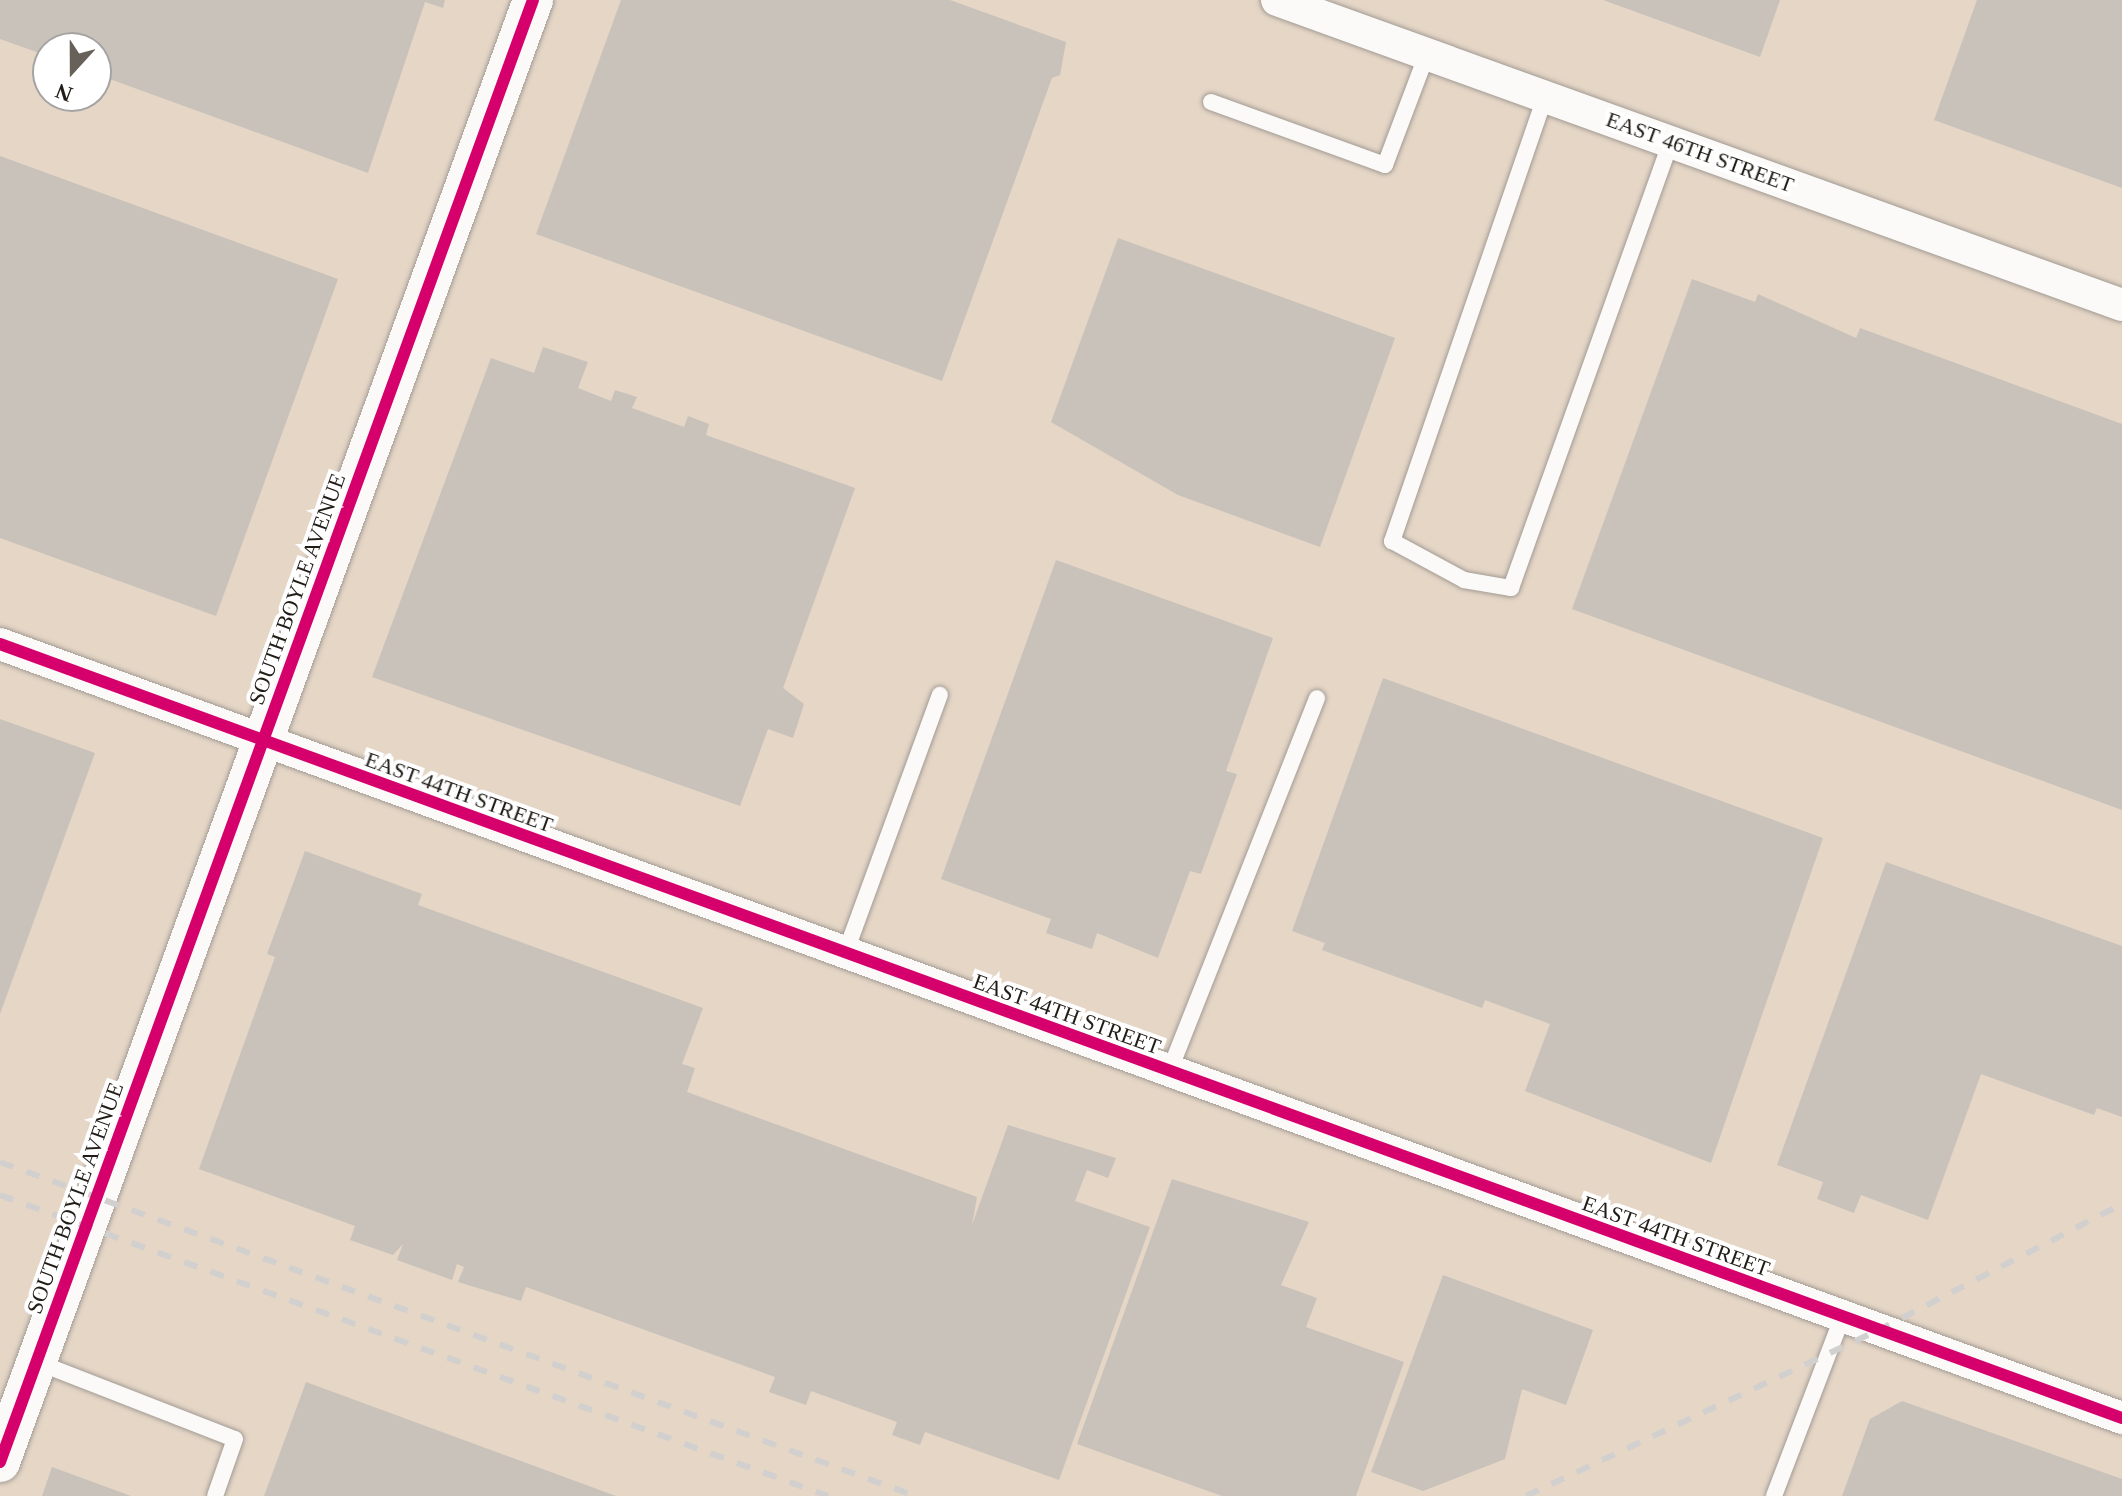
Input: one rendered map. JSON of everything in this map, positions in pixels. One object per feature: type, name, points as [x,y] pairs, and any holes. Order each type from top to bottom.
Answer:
[{"type":"street","name":"SOUTH BOYLE AVENUE","points":[[0,1462],[533,0]]},
{"type":"street","name":"EAST 46TH STREET","points":[[1277,0],[2122,305]]},
{"type":"street","name":"EAST 44TH STREET","points":[[0,644],[2122,1418]]},
{"type":"lane","points":[[1211,102],[1385,165],[1427,54]]},
{"type":"lane","points":[[1545,97],[1392,541],[1464,580],[1511,588],[1671,142]]},
{"type":"lane","points":[[845,954],[940,695]]},
{"type":"lane","points":[[1169,1072],[1317,698]]},
{"type":"lane","points":[[1774,1496],[1842,1318]]},
{"type":"lane","points":[[37,1362],[235,1439],[215,1496]]},
{"type":"shaded area","points":[[0,0],[2122,0],[2122,1496],[0,1496]]},
{"type":"building","points":[[0,0],[445,0],[443,8],[425,2],[368,173],[112,80],[112,32],[32,32],[32,50],[0,39]]},
{"type":"building","points":[[621,0],[950,0],[1066,42],[1060,75],[1052,78],[942,381],[536,234]]},
{"type":"building","points":[[1603,0],[1780,0],[1760,57]]},
{"type":"building","points":[[1977,0],[2122,0],[2122,188],[1934,120]]},
{"type":"building","points":[[0,156],[338,279],[216,616],[0,538]]},
{"type":"building","points":[[1118,238],[1395,338],[1320,547],[1178,495],[1051,422]]},
{"type":"building","points":[[1692,279],[1755,302],[1758,294],[1856,338],[1860,328],[2122,424],[2122,810],[1572,609]]},
{"type":"building","points":[[543,347],[588,362],[578,388],[611,401],[615,390],[637,397],[632,408],[684,427],[688,416],[709,424],[706,435],[855,488],[783,688],[804,704],[793,738],[768,729],[740,806],[372,677],[491,358],[534,373]]},
{"type":"building","points":[[1056,560],[1273,638],[1226,771],[1237,774],[1201,874],[1190,871],[1158,958],[1097,933],[1092,949],[1046,933],[1051,919],[941,879]]},
{"type":"building","points":[[1383,678],[1823,838],[1711,1163],[1525,1091],[1550,1024],[1485,1000],[1482,1008],[1322,950],[1325,943],[1292,931]]},
{"type":"building","points":[[0,719],[95,753],[0,1014]]},
{"type":"building","points":[[305,851],[422,894],[418,905],[703,1008],[682,1064],[695,1068],[687,1092],[977,1197],[972,1225],[1008,1125],[1116,1158],[1108,1178],[1087,1170],[1075,1201],[1150,1227],[1059,1480],[925,1432],[920,1445],[892,1435],[897,1422],[811,1391],[806,1405],[769,1392],[775,1377],[526,1287],[521,1301],[458,1282],[464,1267],[457,1264],[452,1280],[397,1260],[403,1244],[393,1255],[350,1240],[355,1226],[199,1169],[275,957],[267,954]]},
{"type":"building","points":[[1886,862],[2122,946],[2122,1117],[2097,1108],[2094,1115],[1981,1074],[1928,1220],[1861,1195],[1854,1213],[1817,1199],[1823,1182],[1777,1165]]},
{"type":"building","points":[[1172,1179],[1309,1222],[1281,1285],[1317,1298],[1306,1327],[1404,1362],[1356,1496],[1222,1496],[1077,1444]]},
{"type":"building","points":[[1443,1275],[1593,1330],[1566,1405],[1522,1389],[1505,1459],[1423,1491],[1371,1472]]},
{"type":"building","points":[[306,1382],[616,1496],[264,1496]]},
{"type":"building","points":[[1902,1401],[2122,1479],[2122,1496],[1842,1496],[1870,1419]]},
{"type":"building","points":[[52,1467],[131,1496],[42,1496]]},
{"type":"railway","points":[[0,1162],[915,1496]]},
{"type":"railway","points":[[0,1195],[828,1496]]},
{"type":"railway","points":[[1526,1496],[1877,1331],[2122,1204]]},
{"type":"cycle path","points":[[0,1462],[533,0]]},
{"type":"cycle path","points":[[0,644],[2122,1418]]}]
